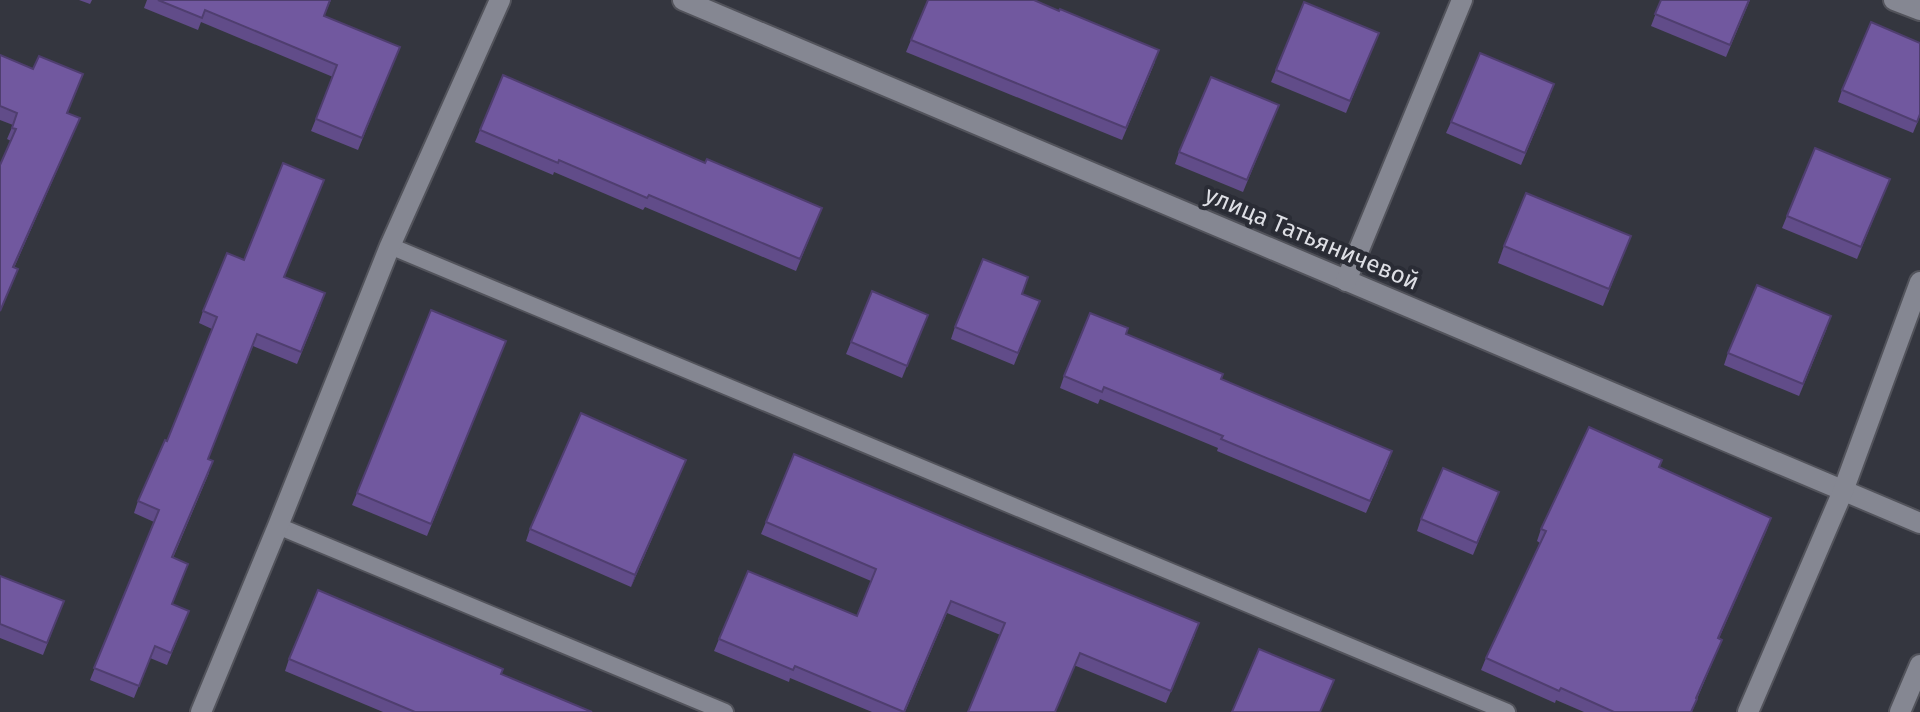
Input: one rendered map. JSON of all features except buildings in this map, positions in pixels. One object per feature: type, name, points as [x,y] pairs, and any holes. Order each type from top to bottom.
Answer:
[{"type":"street","points":[[201,712],[390,246],[500,0]]},
{"type":"street","name":"улица Татьяничевой","points":[[683,0],[1920,523]]},
{"type":"street","points":[[1346,281],[1462,0]]},
{"type":"street","points":[[1894,0],[1920,10]]},
{"type":"street","points":[[1748,712],[1843,491],[1920,282]]},
{"type":"street","points":[[1900,712],[1920,665]]},
{"type":"lane","points":[[390,246],[1507,712]]},
{"type":"lane","points":[[278,526],[725,712]]}]
